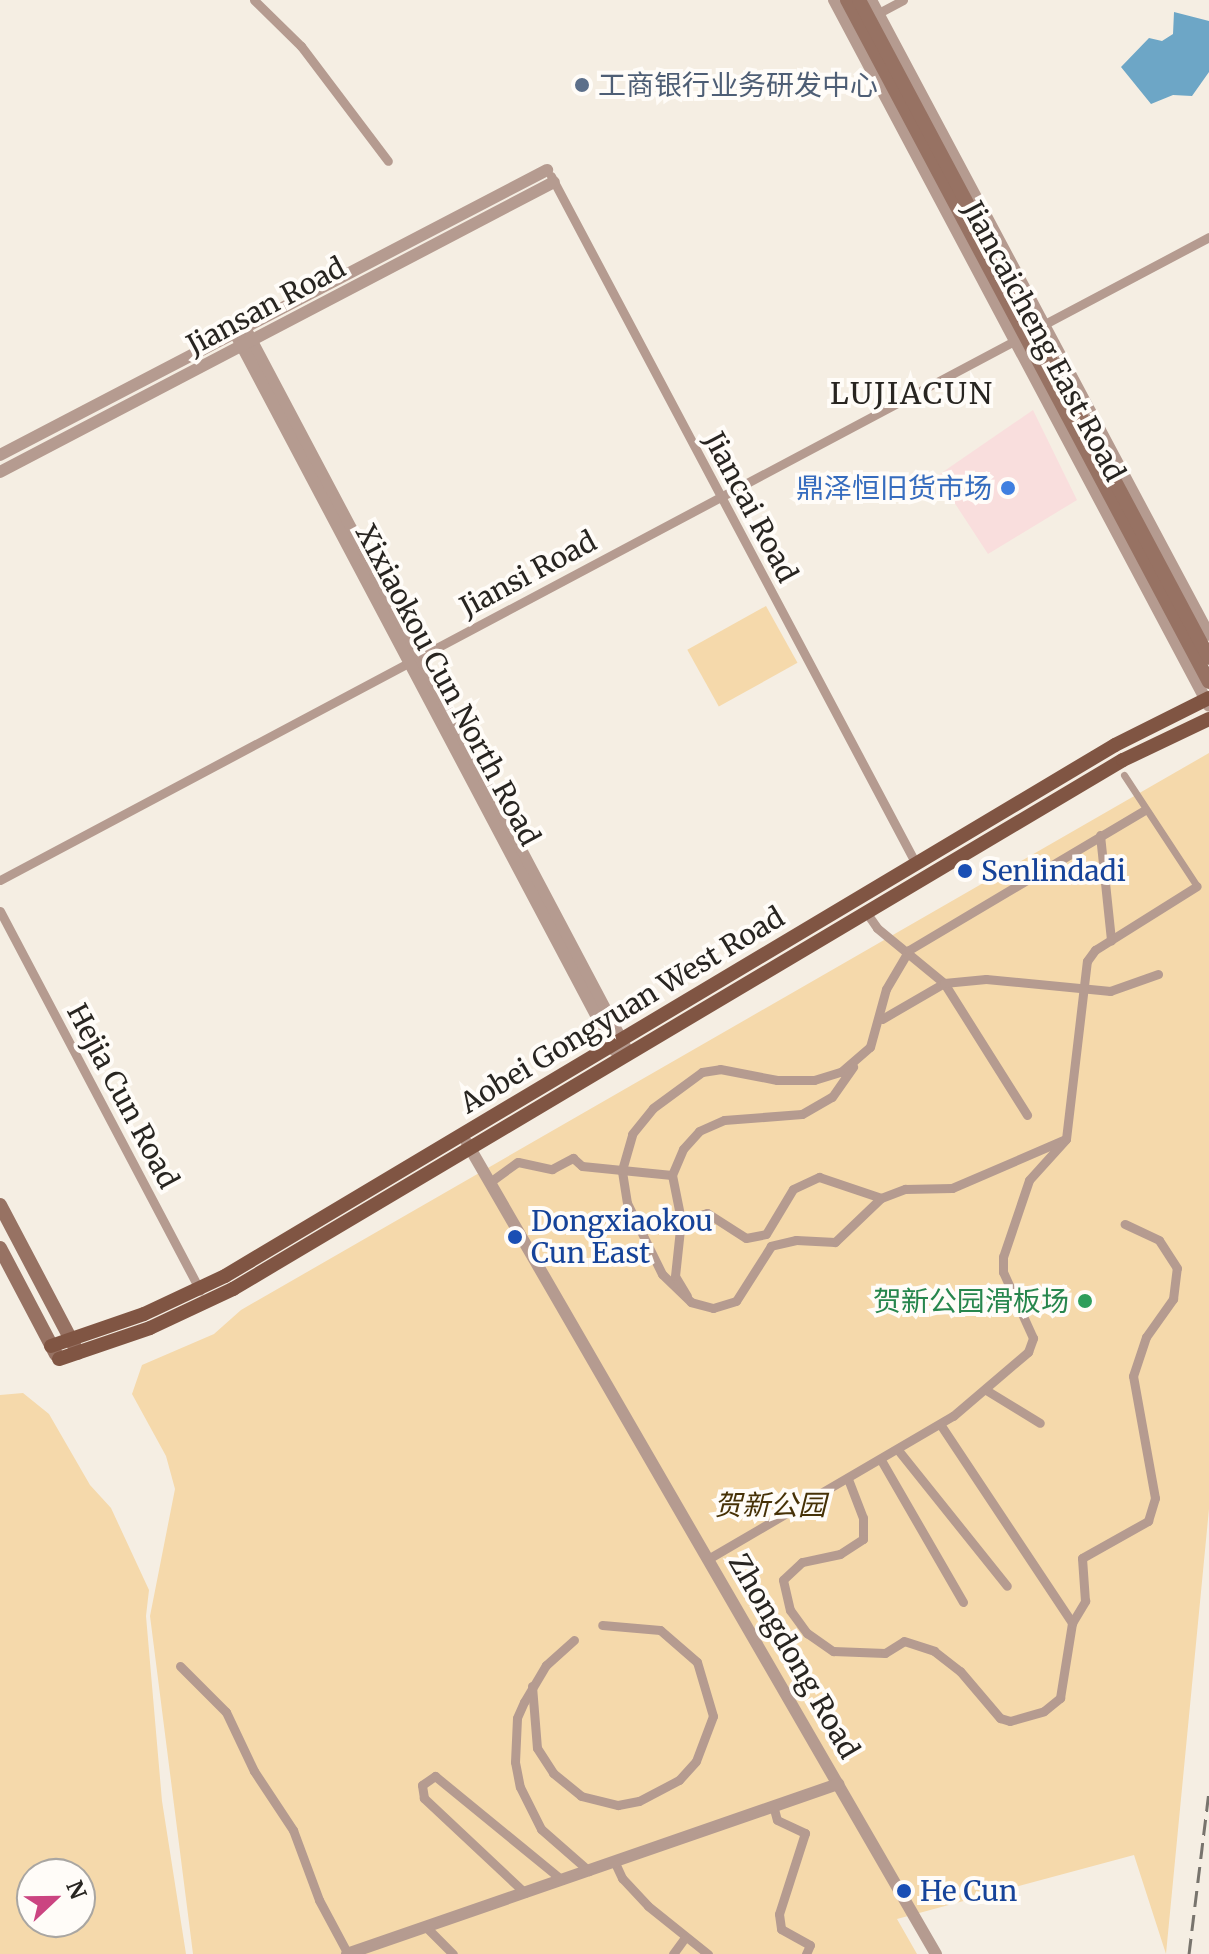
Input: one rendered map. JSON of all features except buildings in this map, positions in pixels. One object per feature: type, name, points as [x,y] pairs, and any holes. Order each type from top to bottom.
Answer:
[{"type":"main road","name":"Jiancaicheng East Road","points":[[864,7],[1209,682]]},
{"type":"main road","name":"Jiancaicheng East Road","points":[[1030,333],[1209,658]]},
{"type":"main road","name":"Aobei Gongyuan West Road","points":[[620,1050],[916,864],[1126,739],[1208,701]]},
{"type":"main road","name":"Aobei Gongyuan West Road","points":[[55,1352],[78,1353],[204,1296],[620,1050],[866,912],[1123,760],[1209,719]]},
{"type":"main road","points":[[0,1205],[78,1353]]},
{"type":"main road","points":[[0,1248],[55,1352]]},
{"type":"main road","name":"Aobei Gongyuan West Road","points":[[55,1352],[71,1339],[204,1296]]},
{"type":"street","points":[[254,0],[301,46],[388,161]]},
{"type":"street","name":"Jiancaicheng East Road","points":[[834,0],[1209,635]]},
{"type":"street","points":[[864,7],[903,0]]},
{"type":"street","name":"Jiancaicheng East Road","points":[[864,7],[1030,333],[1208,701]]},
{"type":"street","name":"Jiancai Road","points":[[547,170],[916,864]]},
{"type":"street","name":"Jiansan Road","points":[[0,455],[547,170]]},
{"type":"street","name":"Jiansan Road","points":[[0,472],[554,182]]},
{"type":"street","name":"Jiansi Road","points":[[0,880],[1209,237]]},
{"type":"street","name":"Xixiaokou Cun North Road","points":[[240,330],[620,1050]]},
{"type":"street","points":[[708,1559],[940,1424],[986,1390],[1028,1352],[1033,1338],[1003,1272],[1003,1257],[1029,1180],[1066,1139],[1080,990],[1087,961],[1111,940],[1197,886],[1124,775]]},
{"type":"street","points":[[691,1302],[675,1276],[681,1220],[672,1175],[683,1149],[699,1131],[724,1120],[802,1114],[832,1097],[870,1047],[882,1019],[886,989],[909,950],[1145,810]]},
{"type":"street","points":[[1100,835],[1111,940]]},
{"type":"street","name":"Hejia Cun Road","points":[[0,911],[204,1296]]},
{"type":"street","points":[[866,912],[880,931],[909,950],[944,983],[1027,1115]]},
{"type":"street","points":[[882,1019],[944,983],[986,979],[1110,991],[1158,974]]},
{"type":"street","points":[[870,1047],[841,1072],[814,1080],[777,1080],[720,1069],[702,1072],[653,1108],[632,1134],[622,1170],[627,1203],[662,1274],[691,1302],[713,1308],[736,1301],[771,1246],[796,1240],[835,1242],[881,1198],[905,1189],[952,1188],[1066,1139]]},
{"type":"street","name":"Zhongdong Road","points":[[466,1141],[936,1954]]},
{"type":"street","points":[[490,1182],[518,1162],[552,1169],[573,1158],[582,1166],[672,1175]]},
{"type":"street","points":[[681,1220],[707,1213],[746,1238],[766,1234],[793,1189],[819,1177],[881,1198]]},
{"type":"street","points":[[848,1479],[863,1518],[863,1539],[840,1554],[802,1562],[783,1580],[790,1610],[807,1633],[833,1651],[885,1653],[904,1641],[934,1651],[960,1671],[1000,1718],[1010,1721],[1050,1707],[1064,1692],[1072,1623],[1085,1601],[1082,1558],[1148,1521],[1155,1498],[1133,1376],[1146,1337],[1173,1299],[1177,1268],[1159,1240],[1125,1224]]},
{"type":"street","points":[[986,1390],[1040,1423]]},
{"type":"street","points":[[940,1424],[1072,1623]]},
{"type":"street","points":[[898,1450],[1007,1586]]},
{"type":"street","points":[[881,1460],[963,1602]]},
{"type":"street","points":[[532,1686],[537,1748],[553,1773],[574,1791],[618,1805],[654,1796],[679,1780],[696,1761],[713,1716],[697,1662],[660,1630],[602,1625]]},
{"type":"street","points":[[574,1640],[555,1654],[532,1686],[517,1718],[520,1787],[541,1829],[589,1871]]},
{"type":"street","points":[[180,1666],[226,1712],[254,1771],[293,1830],[319,1900],[348,1954],[774,1809],[838,1784]]},
{"type":"street","points":[[525,1893],[424,1798],[422,1785],[435,1776],[562,1880]]},
{"type":"street","points":[[774,1809],[777,1820],[805,1833],[779,1914],[781,1929],[810,1945],[806,1954]]},
{"type":"street","points":[[615,1863],[622,1878],[684,1939],[708,1954]]},
{"type":"street","points":[[426,1927],[453,1954]]},
{"type":"street","points":[[673,1954],[684,1939]]},
{"type":"shaded area","name":"鼎泽恒旧货市场","points":[[1033,410],[1077,500],[988,554],[937,476]]},
{"type":"green space","points":[[766,606],[798,663],[719,706],[687,650]]},
{"type":"green space","name":"贺新公园","points":[[1209,753],[1209,1509],[1166,1954],[1134,1855],[897,1919],[917,1954],[193,1954],[150,1616],[175,1489],[166,1456],[132,1394],[142,1365],[214,1334],[241,1310]]},
{"type":"green space","points":[[23,1393],[49,1414],[90,1485],[111,1508],[149,1590],[146,1616],[162,1801],[186,1954],[0,1954],[0,1395]]},
{"type":"water","points":[[1174,12],[1209,21],[1209,72],[1192,96],[1173,95],[1151,104],[1121,67],[1149,38],[1162,41],[1173,34]]},
{"type":"railway","points":[[1189,1954],[1209,1791]]},
{"type":"place","name":"工商银行业务研发中心","points":[[582,85]]},
{"type":"place","name":"鼎泽恒旧货市场","points":[[1008,488]]},
{"type":"place","name":"Senlindadi","points":[[965,871]]},
{"type":"place","name":"Dongxiaokou Cun East","points":[[515,1237]]},
{"type":"place","name":"贺新公园滑板场","points":[[1085,1301]]},
{"type":"place","name":"He Cun","points":[[904,1891]]},
{"type":"district","name":"LUJIACUN","points":[[912,393]]}]
